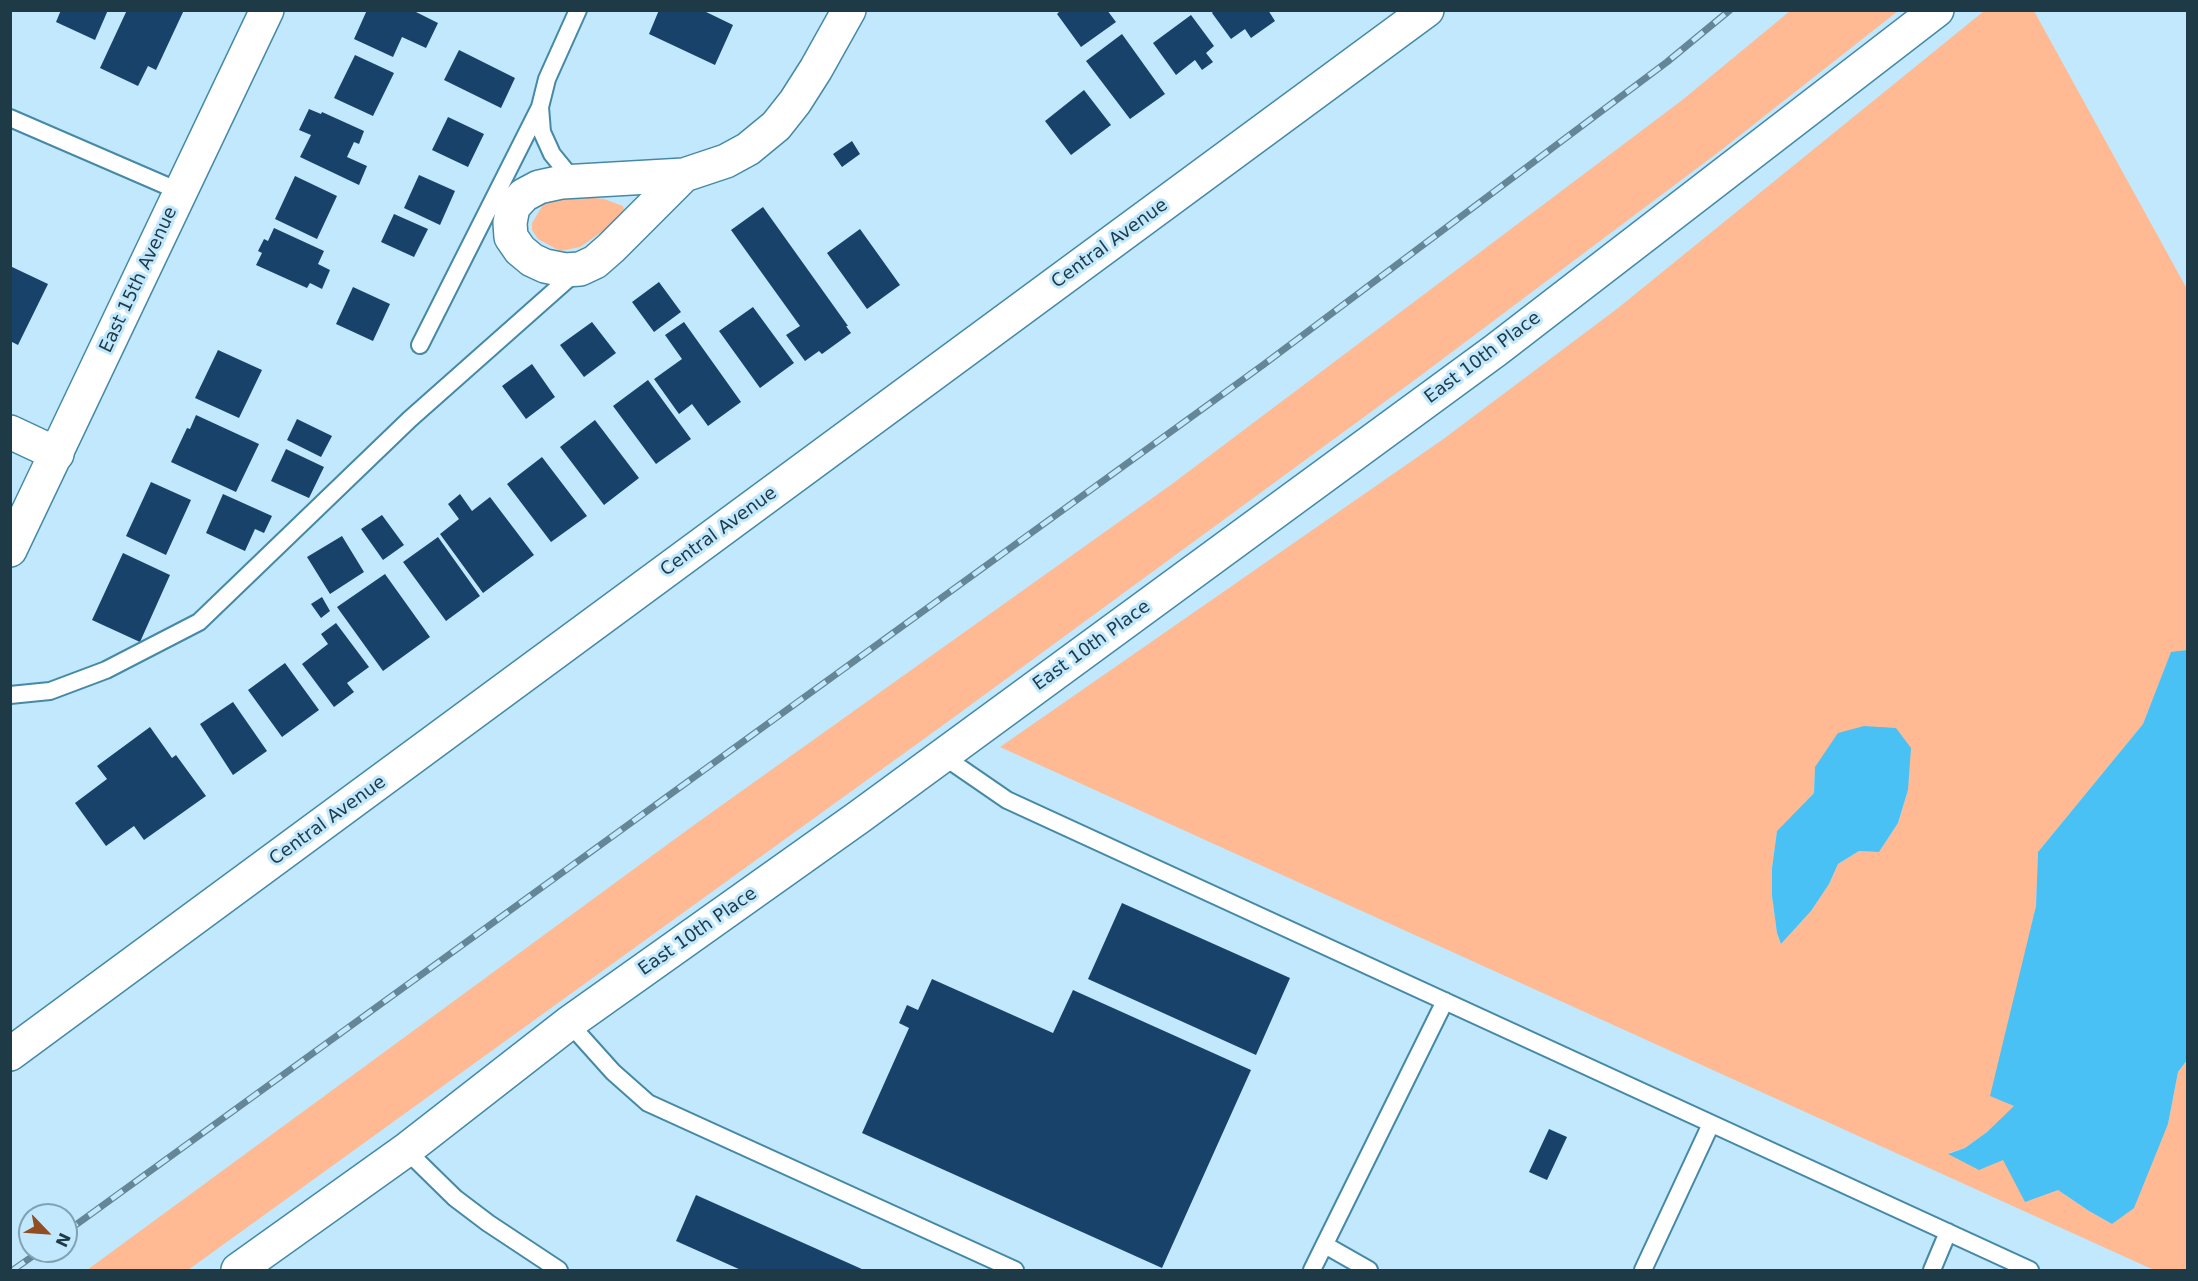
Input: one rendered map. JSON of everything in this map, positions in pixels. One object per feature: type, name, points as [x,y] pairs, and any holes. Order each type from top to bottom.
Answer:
[{"type":"street","name":"East 15th Avenue","points":[[10,550],[267,10]]},
{"type":"street","points":[[684,175],[611,248],[595,262],[580,269],[565,270],[545,266],[532,260],[520,250],[512,237],[510,223],[513,207],[524,195],[539,187],[575,182],[684,175],[726,161],[748,149],[776,126],[816,69],[849,10]]},
{"type":"street","name":"Central Avenue","points":[[10,1054],[1427,10]]},
{"type":"street","name":"East 10th Place","points":[[238,1270],[406,1150],[569,1023],[860,817],[1496,350],[1937,10]]},
{"type":"street","points":[[10,432],[57,454]]},
{"type":"lane","points":[[420,345],[540,107],[547,79],[578,10]]},
{"type":"lane","points":[[540,107],[542,132],[547,143],[561,167],[575,182]]},
{"type":"lane","points":[[10,118],[181,192]]},
{"type":"lane","points":[[10,695],[50,691],[106,670],[199,622],[410,419],[580,269]]},
{"type":"lane","points":[[943,756],[1007,800],[2030,1270]]},
{"type":"lane","points":[[1312,1270],[1445,1001]]},
{"type":"lane","points":[[569,1023],[613,1072],[648,1103],[1015,1270]]},
{"type":"lane","points":[[1643,1270],[1711,1124]]},
{"type":"lane","points":[[406,1150],[455,1198],[559,1270]]},
{"type":"lane","points":[[1932,1270],[1948,1232]]},
{"type":"lane","points":[[1325,1245],[1369,1270]]},
{"type":"shaded area","points":[[1790,11],[1898,11],[1720,151],[1420,376],[946,723],[188,1270],[87,1270],[694,825],[1172,484],[1681,101]]},
{"type":"shaded area","points":[[1984,11],[2034,11],[2187,289],[2187,650],[2171,653],[2143,724],[2038,852],[2036,906],[2015,997],[2015,1106],[1987,1132],[1965,1148],[1949,1153],[2003,1159],[2112,1224],[2168,1124],[2178,1072],[2187,1060],[2187,1270],[2154,1270],[1000,747],[1442,440],[1618,308]],"holes":[[[1815,767],[1908,790],[1898,823],[1879,852],[1859,851],[1838,864],[1829,884],[1811,911],[1781,944],[1777,933],[1772,896],[1772,868],[1777,831],[1814,793]]]},
{"type":"shaded area","points":[[574,196],[604,199],[623,206],[624,210],[603,231],[580,247],[560,251],[538,239],[532,230],[532,223],[543,205],[553,200]]},
{"type":"water","points":[[2187,650],[2187,1060],[2178,1072],[2168,1124],[2134,1208],[2112,1224],[2058,1190],[2025,1202],[2003,1160],[1979,1170],[1948,1154],[1965,1148],[1987,1132],[2014,1106],[1990,1096],[2036,906],[2038,852],[2143,724],[2171,652]]},
{"type":"water","points":[[1864,726],[1896,728],[1911,748],[1908,790],[1898,823],[1879,852],[1859,851],[1838,864],[1829,884],[1811,911],[1781,944],[1777,933],[1772,896],[1772,868],[1777,831],[1814,793],[1815,767],[1838,733]]},
{"type":"building","points":[[61,10],[108,10],[95,40],[56,22]]},
{"type":"building","points":[[127,10],[184,10],[156,70],[148,66],[138,86],[100,68]]},
{"type":"building","points":[[367,10],[412,10],[438,23],[426,48],[402,37],[393,57],[354,39]]},
{"type":"building","points":[[659,10],[702,10],[733,25],[715,65],[649,34]]},
{"type":"building","points":[[1061,10],[1107,10],[1116,22],[1081,47],[1057,14]]},
{"type":"building","points":[[1214,10],[1268,10],[1275,21],[1251,38],[1245,29],[1231,39],[1212,13]]},
{"type":"building","points":[[1191,15],[1214,46],[1206,53],[1213,62],[1202,70],[1195,60],[1176,75],[1153,43]]},
{"type":"building","points":[[1122,34],[1165,94],[1130,119],[1086,61]]},
{"type":"building","points":[[459,50],[515,78],[501,108],[444,80]]},
{"type":"building","points":[[355,55],[394,73],[373,116],[334,98]]},
{"type":"building","points":[[1084,90],[1111,125],[1071,155],[1045,121]]},
{"type":"building","points":[[309,109],[321,114],[322,112],[364,131],[359,144],[354,142],[347,157],[367,166],[359,185],[300,157],[311,135],[299,130]]},
{"type":"building","points":[[448,117],[484,134],[468,167],[432,150]]},
{"type":"building","points":[[852,141],[860,154],[842,167],[833,154]]},
{"type":"building","points":[[419,175],[455,191],[440,225],[404,208]]},
{"type":"building","points":[[295,176],[337,196],[317,239],[275,219]]},
{"type":"building","points":[[763,207],[851,333],[822,354],[819,351],[805,361],[786,335],[800,326],[731,230]]},
{"type":"building","points":[[394,214],[428,229],[414,257],[381,242]]},
{"type":"building","points":[[274,228],[324,251],[318,264],[330,270],[322,289],[310,283],[307,288],[256,265],[262,253],[258,251],[264,239],[268,241]]},
{"type":"building","points":[[860,229],[900,285],[867,309],[827,253]]},
{"type":"building","points":[[10,266],[48,284],[18,345],[10,341]]},
{"type":"building","points":[[659,282],[681,312],[654,332],[632,302]]},
{"type":"building","points":[[353,287],[390,304],[373,341],[336,324]]},
{"type":"building","points":[[753,307],[794,363],[760,388],[719,331]]},
{"type":"building","points":[[592,322],[616,353],[584,377],[560,345]]},
{"type":"building","points":[[684,322],[741,402],[708,426],[692,404],[679,414],[654,379],[682,359],[665,335]]},
{"type":"building","points":[[218,350],[262,370],[239,418],[195,398]]},
{"type":"building","points":[[532,364],[555,397],[526,419],[502,386]]},
{"type":"building","points":[[648,380],[691,439],[656,464],[613,406]]},
{"type":"building","points":[[196,415],[259,444],[236,492],[171,462],[187,428],[190,429]]},
{"type":"building","points":[[297,419],[332,436],[321,457],[287,440]]},
{"type":"building","points":[[595,420],[639,478],[604,505],[560,447]]},
{"type":"building","points":[[286,449],[324,467],[309,498],[271,481]]},
{"type":"building","points":[[542,457],[587,516],[551,542],[507,484]]},
{"type":"building","points":[[151,482],[191,500],[166,555],[126,536]]},
{"type":"building","points":[[223,494],[272,516],[264,533],[255,529],[245,551],[206,533]]},
{"type":"building","points":[[460,494],[472,511],[490,497],[534,555],[483,593],[440,534],[459,519],[448,504]]},
{"type":"building","points":[[382,515],[404,545],[383,560],[361,529]]},
{"type":"building","points":[[342,536],[364,572],[330,594],[307,557]]},
{"type":"building","points":[[438,537],[480,596],[446,621],[403,562]]},
{"type":"building","points":[[123,553],[170,575],[140,642],[92,620]]},
{"type":"building","points":[[385,574],[430,637],[383,671],[337,607]]},
{"type":"building","points":[[322,597],[330,611],[321,618],[311,604]]},
{"type":"building","points":[[336,623],[369,667],[347,683],[354,692],[334,707],[302,664],[328,644],[321,634]]},
{"type":"building","points":[[285,663],[319,710],[282,737],[248,690]]},
{"type":"building","points":[[233,702],[267,751],[233,775],[200,724]]},
{"type":"building","points":[[150,727],[172,758],[176,755],[206,796],[144,840],[134,826],[106,846],[75,803],[107,779],[97,766]]},
{"type":"building","points":[[1122,903],[1290,978],[1256,1055],[1088,979]]},
{"type":"building","points":[[932,979],[1053,1033],[1073,990],[1251,1070],[1162,1268],[862,1133],[909,1028],[899,1023],[907,1005],[918,1010]]},
{"type":"building","points":[[1549,1129],[1567,1137],[1547,1180],[1529,1172]]},
{"type":"building","points":[[696,1195],[864,1270],[741,1270],[676,1241]]},
{"type":"railway","points":[[78,1223],[1263,365],[1667,62],[1730,10]]},
{"type":"railway","points":[[13,1270],[23,1263]]}]
